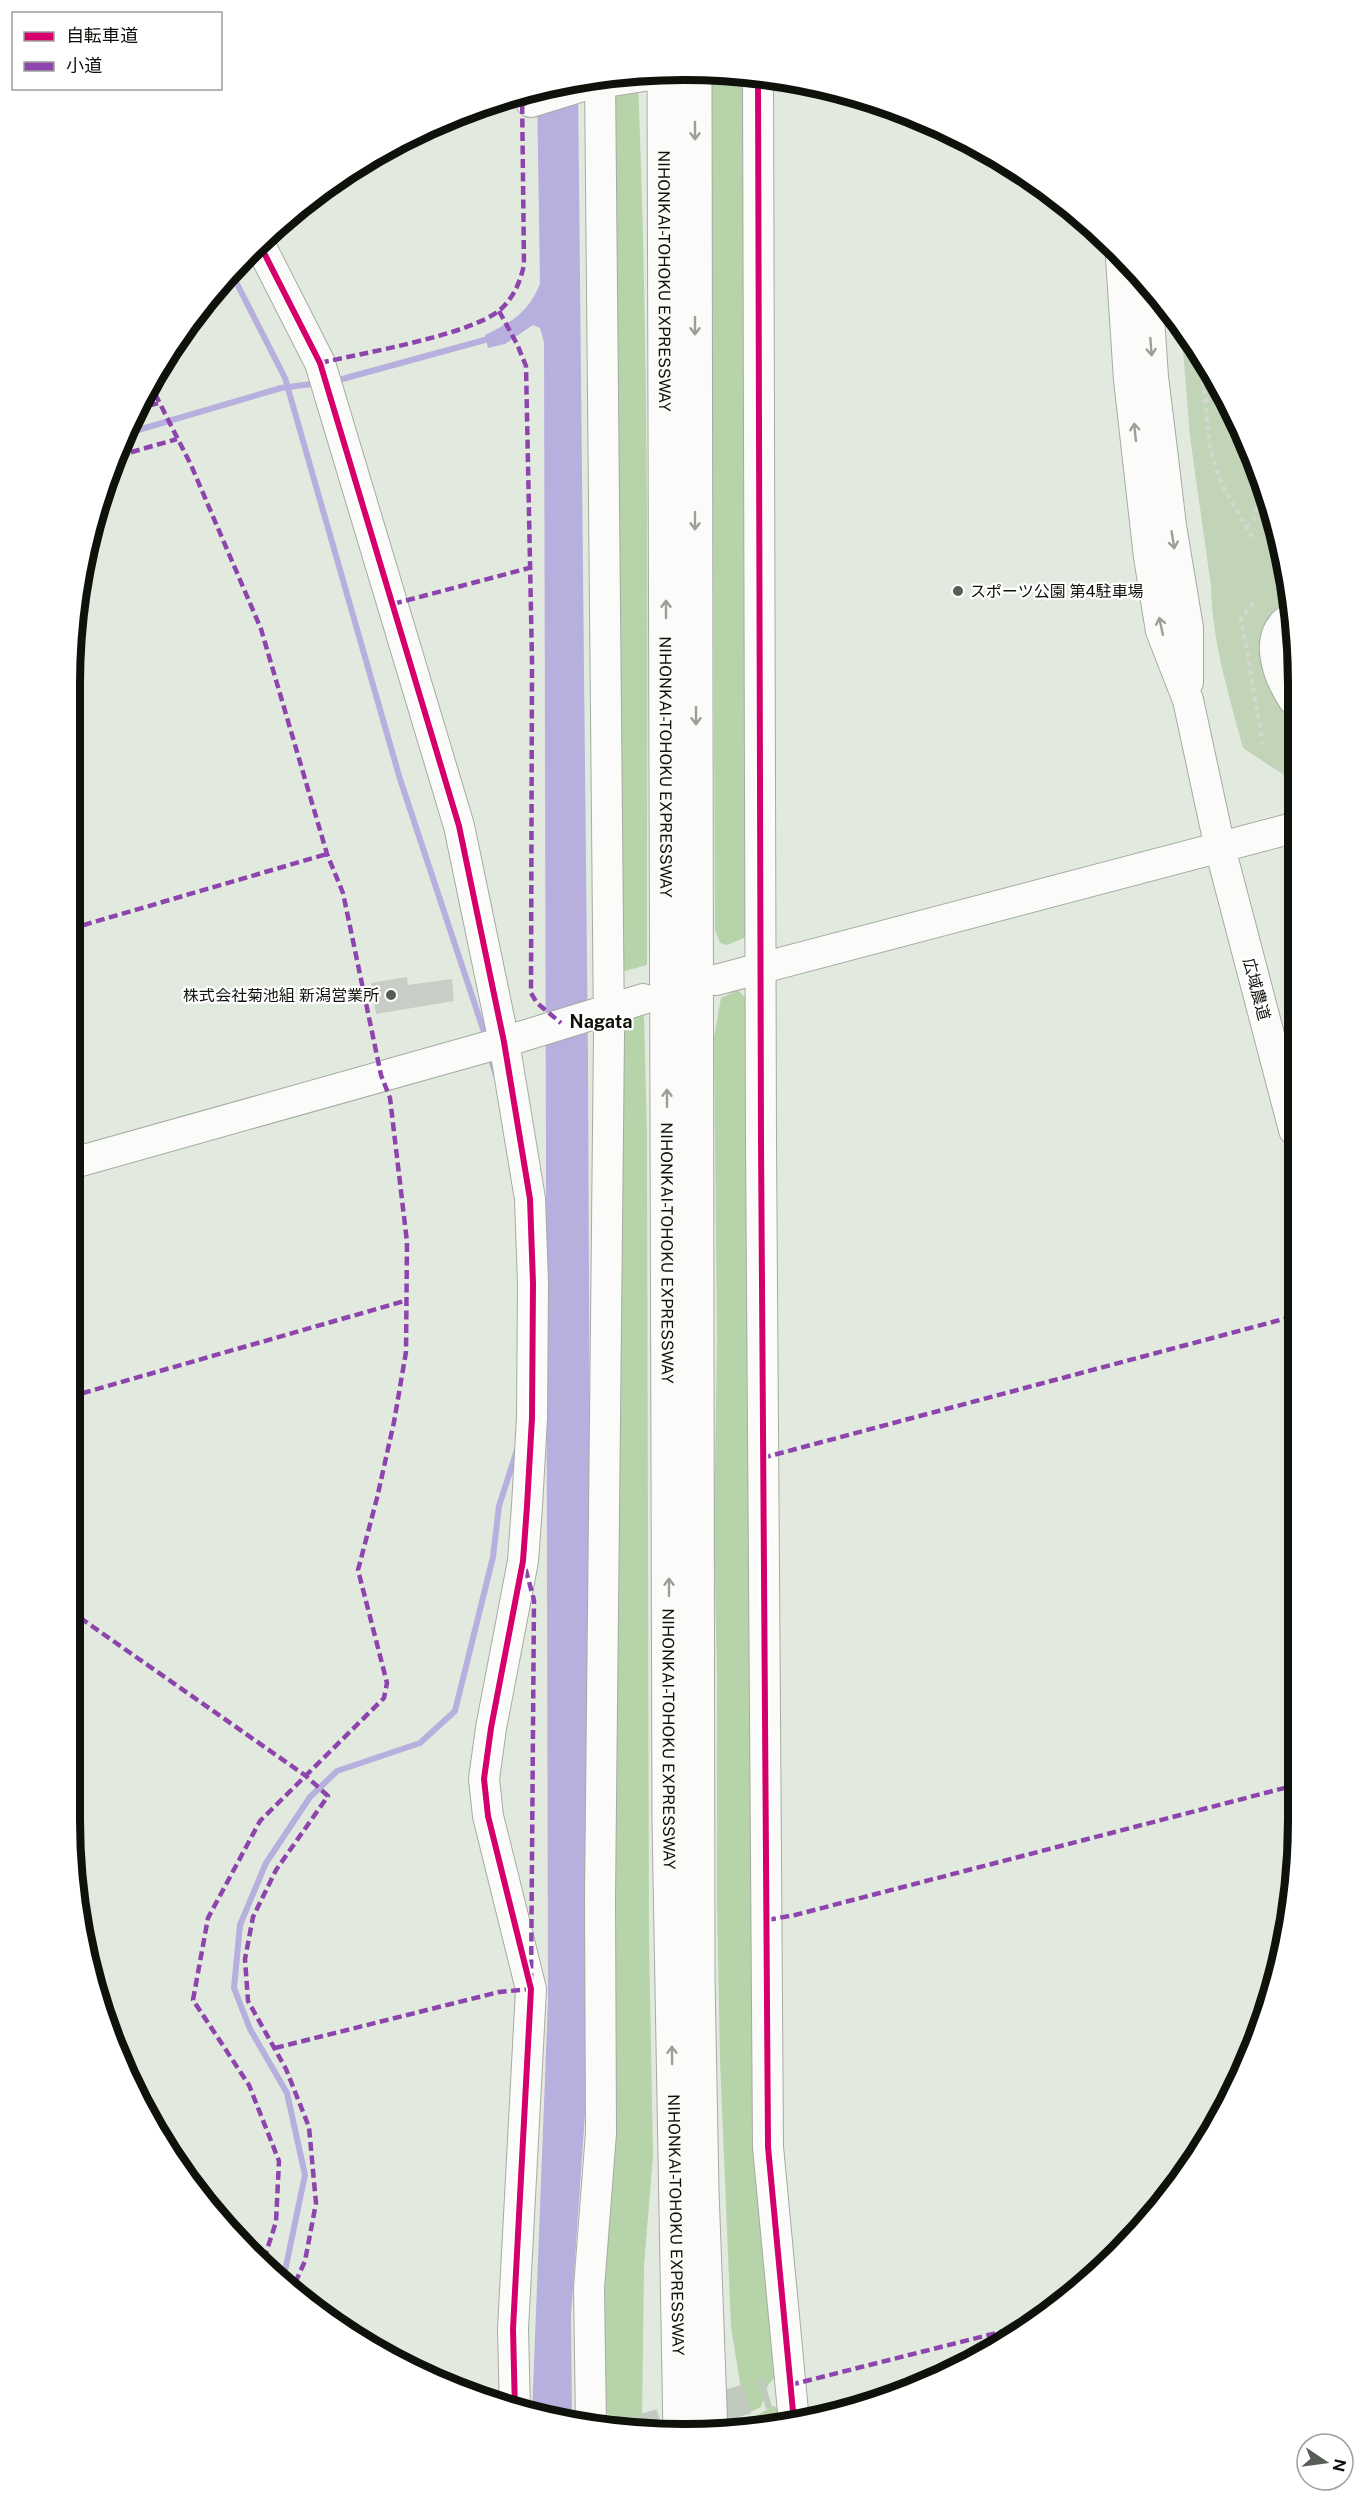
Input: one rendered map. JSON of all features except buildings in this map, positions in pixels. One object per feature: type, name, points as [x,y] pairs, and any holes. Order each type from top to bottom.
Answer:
[{"type":"highway","name":"NIHONKAI-TOHOKU EXPRESSWAY","points":[[680,2424],[688,2183],[698,1977],[695,80]]},
{"type":"highway","name":"NIHONKAI-TOHOKU EXPRESSWAY","points":[[654,81],[669,1809],[688,2183],[710,2423]]},
{"type":"highway","points":[[688,2183],[726,2423]]},
{"type":"highway","points":[[669,2424],[668,2320],[688,2183]]},
{"type":"street","points":[[758,85],[760,966],[768,2147],[779,2389],[791,2415]]},
{"type":"street","points":[[591,2417],[589,2288],[601,2133],[600,1899],[605,1012],[595,87]]},
{"type":"street","points":[[531,102],[566,91]]},
{"type":"street","points":[[262,250],[326,382],[459,826],[493,1045],[530,1199],[533,1284],[532,1418],[523,1562],[491,1728],[484,1779],[488,1816],[531,1989],[513,2329],[515,2400]]},
{"type":"street","points":[[1122,267],[1129,380],[1149,557],[1161,631],[1188,700]]},
{"type":"street","points":[[1148,297],[1153,377],[1171,526],[1188,628],[1188,700]]},
{"type":"street","points":[[1284,625],[1278,630],[1273,647],[1288,691]]},
{"type":"street","name":"広域農道","points":[[1188,700],[1220,848],[1288,1107]]},
{"type":"street","points":[[716,980],[760,966],[1288,829]]},
{"type":"street","points":[[80,1161],[493,1045],[644,999]]},
{"type":"path","points":[[1202,373],[1210,448],[1222,485],[1252,537]]},
{"type":"path","points":[[1204,402],[1214,395]]},
{"type":"path","points":[[1247,527],[1254,518],[1258,500]]},
{"type":"path","points":[[1253,603],[1241,618],[1263,744]]},
{"type":"green space","points":[[711,81],[764,85],[749,936],[727,945],[720,943],[715,930]]},
{"type":"green space","points":[[638,84],[646,415],[647,965],[625,971],[612,952],[611,94]]},
{"type":"green space","points":[[1182,343],[1207,382],[1242,452],[1267,527],[1276,566],[1286,644],[1288,778],[1243,748],[1214,627],[1211,586],[1190,437]]},
{"type":"green space","points":[[738,990],[756,1010],[784,2367],[768,2385],[761,2407],[745,2414],[731,2327],[720,2060],[714,1535],[717,1338],[714,1037],[721,998]]},
{"type":"green space","points":[[644,1013],[647,1136],[649,1939],[653,2156],[644,2266],[642,2423],[601,2412],[615,1027]]},
{"type":"green space","points":[[774,2406],[785,2415],[750,2420]]},
{"type":"shaded area","points":[[578,89],[588,1059],[591,1754],[585,2114],[571,2316],[572,2414],[532,2405],[548,2000],[544,342],[540,328],[533,325],[505,344],[488,348],[485,335],[518,316],[530,303],[540,284],[537,98]]},
{"type":"waterway","points":[[235,279],[285,378],[400,779],[486,1038]]},
{"type":"waterway","points":[[335,381],[492,338]]},
{"type":"waterway","points":[[135,431],[281,388],[319,383]]},
{"type":"waterway","points":[[489,1054],[496,1075]]},
{"type":"waterway","points":[[284,2274],[305,2175],[287,2093],[250,2029],[234,1988],[240,1925],[266,1863],[310,1797],[337,1771],[420,1743],[455,1711],[493,1557],[499,1506],[517,1450]]},
{"type":"tunnel","points":[[662,2423],[768,2393]]},
{"type":"marked path","points":[[320,363],[415,342],[466,327],[487,318],[501,309],[510,299],[524,265],[522,102]]},
{"type":"marked path","points":[[489,112],[531,102]]},
{"type":"marked path","points":[[499,311],[526,366],[532,660],[531,993],[537,1003],[561,1023]]},
{"type":"marked path","points":[[154,392],[191,465],[261,629],[327,854],[343,893],[381,1075],[390,1098],[407,1242],[406,1352],[394,1422],[358,1570],[387,1683],[384,1698],[260,1821],[208,1918],[193,2000],[249,2085],[279,2161],[276,2222],[265,2256]]},
{"type":"marked path","points":[[147,406],[158,403]]},
{"type":"marked path","points":[[124,454],[177,439]]},
{"type":"marked path","points":[[393,604],[529,568]]},
{"type":"marked path","points":[[80,926],[327,854]]},
{"type":"marked path","points":[[80,1394],[408,1300]]},
{"type":"marked path","points":[[762,1458],[1288,1318]]},
{"type":"marked path","points":[[275,2048],[499,1992],[531,1989],[534,1600],[525,1567]]},
{"type":"marked path","points":[[80,1618],[306,1776],[328,1796],[276,1870],[253,1917],[245,1959],[248,2001],[286,2069],[309,2127],[316,2203],[305,2261],[295,2283]]},
{"type":"marked path","points":[[767,1920],[795,1915],[1288,1787]]},
{"type":"marked path","points":[[790,2385],[1008,2330]]},
{"type":"cycle path","points":[[758,85],[761,1142],[768,2147],[793,2414]]},
{"type":"cycle path","points":[[263,250],[320,363],[459,826],[504,1042],[530,1199],[533,1283],[532,1418],[523,1561],[491,1728],[484,1779],[488,1816],[531,1989],[513,2329],[515,2400]]},
{"type":"place","name":"スポーツ公園 第4駐車場","points":[[958,591]]},
{"type":"place","name":"株式会社菊池組 新潟営業所","points":[[391,995]]},
{"type":"district","name":"Nagata","points":[[601,1022]]}]
